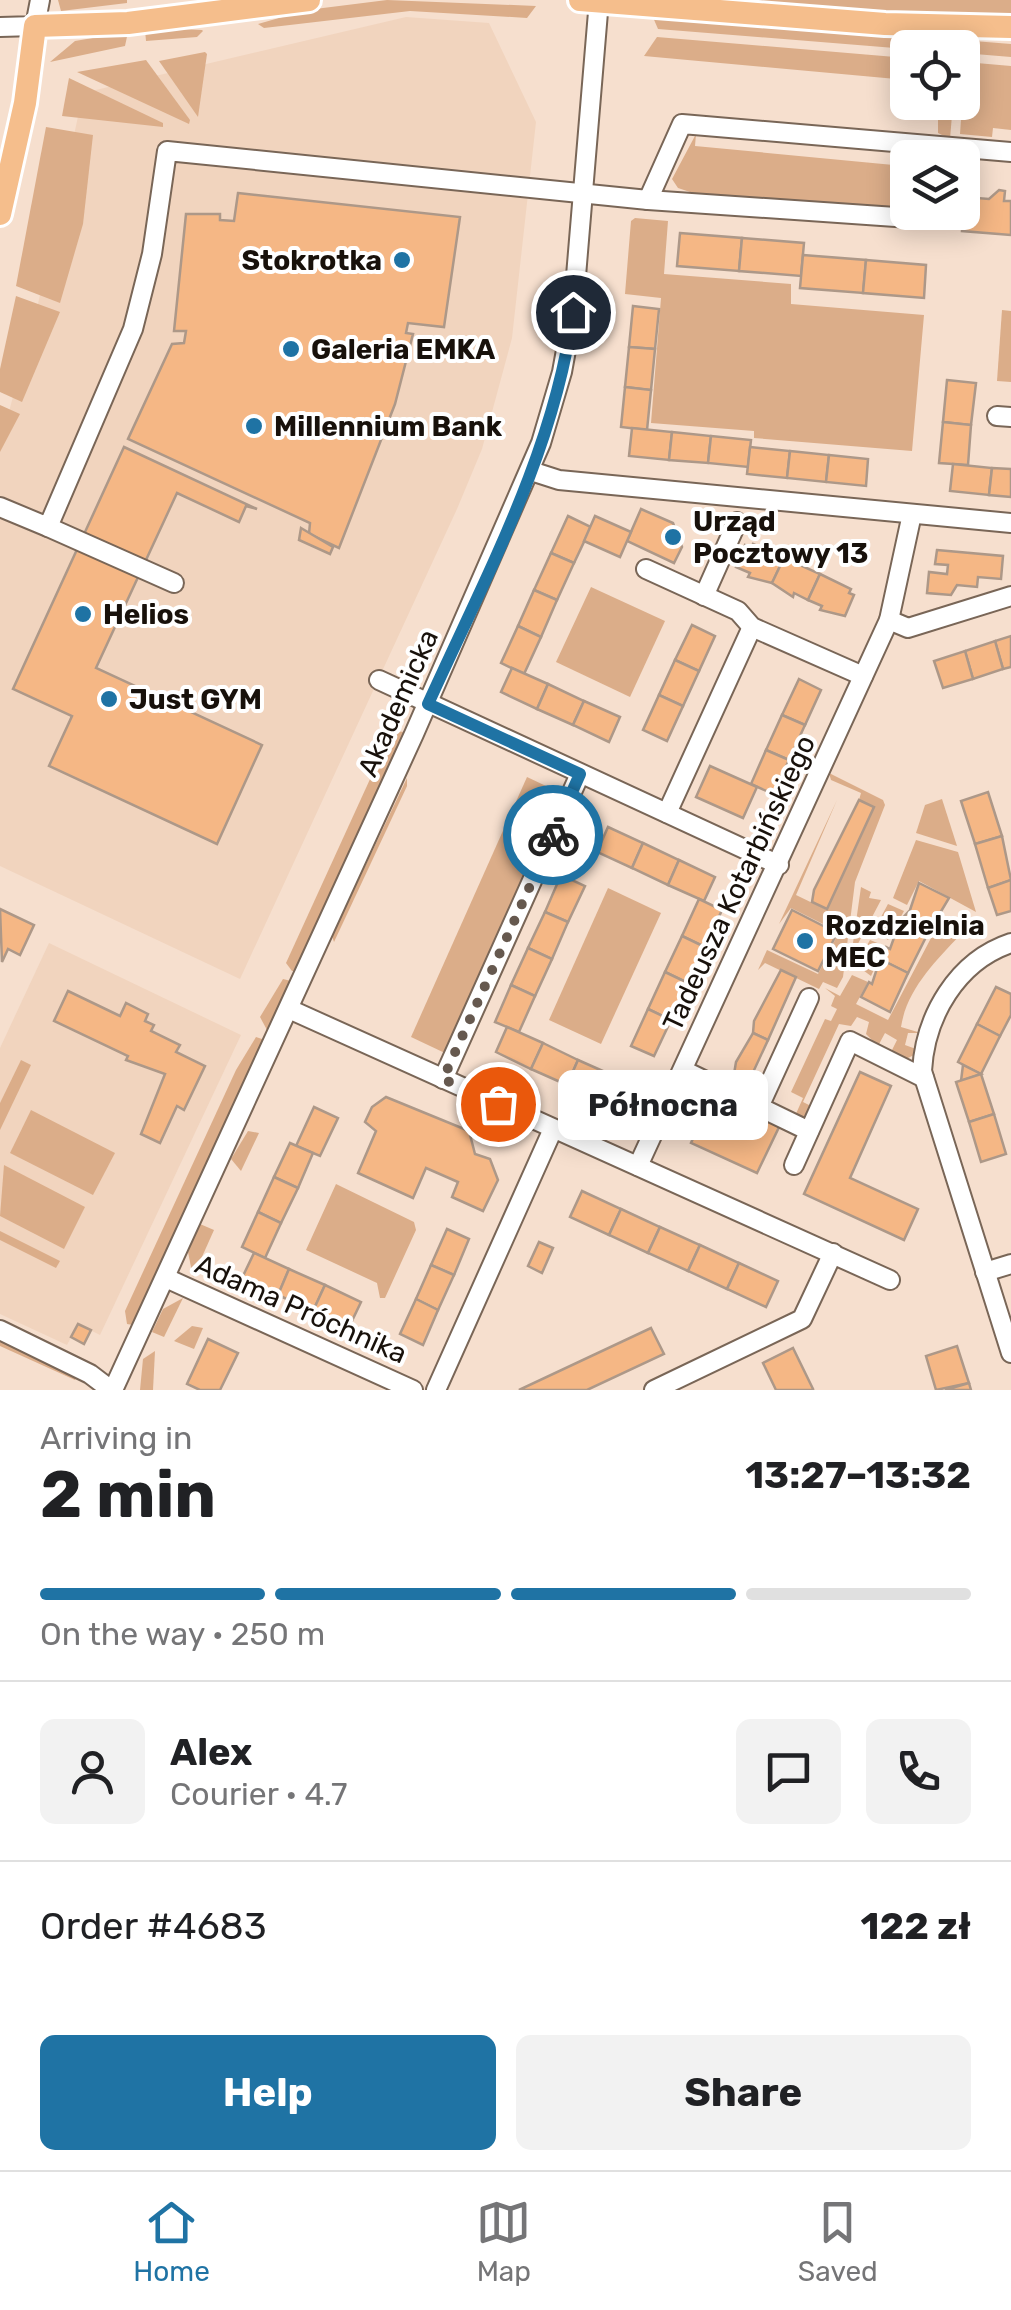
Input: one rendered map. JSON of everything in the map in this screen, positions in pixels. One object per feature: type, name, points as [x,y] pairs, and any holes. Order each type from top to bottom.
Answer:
[{"type":"main road","points":[[0,214],[26,103],[35,26],[128,22],[309,0]]},
{"type":"main road","points":[[580,0],[884,24],[1011,26]]},
{"type":"street","points":[[0,27],[35,26],[40,0]]},
{"type":"street","name":"Akademicka","points":[[112,1390],[531,472],[567,349],[599,1]]},
{"type":"street","points":[[648,200],[682,124],[890,148]]},
{"type":"street","points":[[48,527],[127,348],[145,287],[166,151],[648,200],[890,217]]},
{"type":"street","points":[[980,152],[1011,152]]},
{"type":"street","points":[[531,472],[559,480],[1011,523]]},
{"type":"street","points":[[0,506],[174,583]]},
{"type":"street","name":"Tadeusza Kotarbińskiego","points":[[638,1166],[888,620],[912,514]]},
{"type":"street","points":[[704,596],[737,522]]},
{"type":"street","points":[[646,570],[738,611],[752,627],[864,676]]},
{"type":"street","points":[[888,620],[908,628],[1011,596]]},
{"type":"street","points":[[667,813],[752,627]]},
{"type":"street","points":[[379,680],[779,865]]},
{"type":"street","points":[[443,1079],[580,774]]},
{"type":"street","points":[[1011,942],[970,966],[946,994],[923,1049],[924,1078],[1011,1353]]},
{"type":"street","points":[[759,1107],[810,998]]},
{"type":"street","points":[[289,1009],[890,1280]]},
{"type":"street","points":[[794,1165],[850,1041],[924,1078]]},
{"type":"street","points":[[683,1070],[809,1131]]},
{"type":"street","points":[[436,1390],[552,1129]]},
{"type":"street","points":[[654,1390],[802,1319],[834,1253]]},
{"type":"street","points":[[985,1272],[1011,1264]]},
{"type":"street","name":"Adama Próchnika","points":[[166,1278],[413,1390]]},
{"type":"street","points":[[0,1330],[82,1369],[112,1390]]},
{"type":"shaded area","points":[[58,0],[127,0],[127,3],[61,11]]},
{"type":"shaded area","points":[[387,0],[536,6],[527,18],[410,11],[264,28],[258,24],[307,10]]},
{"type":"shaded area","points":[[695,0],[1011,0],[1011,16],[869,14]]},
{"type":"shaded area","points":[[652,15],[890,34],[890,48],[658,29]]},
{"type":"shaded area","points":[[406,17],[489,23],[536,122],[512,338],[482,449],[457,509],[240,979],[0,866],[0,445],[38,304],[83,93]]},
{"type":"shaded area","points":[[145,30],[203,31],[197,37],[146,41]]},
{"type":"shaded area","points":[[128,32],[125,46],[50,62],[75,41]]},
{"type":"shaded area","points":[[657,37],[890,57],[890,78],[644,56]]},
{"type":"shaded area","points":[[980,41],[1011,44],[1011,57],[980,54]]},
{"type":"shaded area","points":[[207,54],[198,117],[159,61]]},
{"type":"shaded area","points":[[146,60],[190,120],[189,124],[77,72]]},
{"type":"shaded area","points":[[980,63],[1011,66],[1011,130],[993,128],[992,137],[960,134],[961,120],[980,120]]},
{"type":"shaded area","points":[[69,78],[163,123],[163,127],[62,116]]},
{"type":"shaded area","points":[[938,120],[952,120],[950,139],[938,133]]},
{"type":"shaded area","points":[[46,127],[93,135],[83,224],[60,303],[16,286]]},
{"type":"shaded area","points":[[696,134],[695,146],[890,165],[890,210],[705,197],[678,188],[672,179]]},
{"type":"shaded area","points":[[631,221],[668,221],[664,274],[791,284],[791,304],[924,315],[912,451],[754,438],[754,431],[651,423],[661,298],[625,294]]},
{"type":"shaded area","points":[[16,296],[60,312],[22,402],[0,392],[0,369]]},
{"type":"shaded area","points":[[1002,310],[1011,311],[1011,382],[997,381]]},
{"type":"shaded area","points":[[0,405],[20,414],[0,452]]},
{"type":"shaded area","points":[[591,587],[665,621],[630,697],[556,662]]},
{"type":"shaded area","points":[[392,731],[405,732],[297,971],[292,971],[286,963]]},
{"type":"shaded area","points":[[829,773],[883,800],[885,805],[855,882],[843,977],[837,988],[823,982],[819,989],[765,963],[758,970],[767,950],[818,974],[839,932],[791,908],[779,924],[837,800],[796,895],[827,910],[874,807],[859,800],[861,793],[831,780]]},
{"type":"shaded area","points":[[527,777],[563,794],[447,1054],[411,1037]]},
{"type":"shaded area","points":[[407,778],[407,786],[334,942],[332,936]]},
{"type":"shaded area","points":[[942,799],[957,846],[916,833],[925,805]]},
{"type":"shaded area","points":[[916,840],[958,852],[976,912],[919,881],[907,905],[893,898]]},
{"type":"shaded area","points":[[861,887],[871,892],[869,898],[881,900],[851,957]]},
{"type":"shaded area","points":[[608,888],[661,913],[601,1044],[549,1020]]},
{"type":"shaded area","points":[[888,904],[904,911],[888,940],[874,930]]},
{"type":"shaded area","points":[[941,919],[958,928],[960,935],[923,977],[904,1013],[901,1027],[921,1033],[908,1033],[905,1045],[916,1049],[916,1054],[906,1059],[891,1052],[897,1040],[885,1033],[878,1046],[866,1034],[869,1022],[857,1017],[851,1026],[839,1024],[803,1102],[813,1107],[806,1117],[795,1116],[803,1098],[791,1092],[825,1019],[831,1021],[837,1009],[831,1006],[835,996],[825,988],[840,996],[852,975],[868,982],[856,1004],[888,1020]]},
{"type":"shaded area","points":[[870,940],[885,946],[871,976],[856,965]]},
{"type":"shaded area","points":[[49,943],[241,1035],[100,1335],[78,1324],[67,1345],[0,1314],[0,1048]]},
{"type":"shaded area","points":[[283,979],[291,981],[267,1030],[260,1017]]},
{"type":"shaded area","points":[[256,1037],[265,1040],[133,1325],[127,1324],[125,1311],[236,1070]]},
{"type":"shaded area","points":[[21,1060],[31,1065],[0,1130],[0,1103]]},
{"type":"shaded area","points":[[31,1110],[115,1153],[93,1195],[10,1153]]},
{"type":"shaded area","points":[[248,1131],[259,1133],[241,1171],[231,1159]]},
{"type":"shaded area","points":[[4,1165],[85,1207],[64,1249],[0,1216]]},
{"type":"shaded area","points":[[336,1184],[414,1222],[416,1230],[385,1298],[380,1298],[377,1283],[306,1250]]},
{"type":"shaded area","points":[[200,1224],[214,1230],[193,1277],[188,1252]]},
{"type":"shaded area","points":[[0,1231],[60,1261],[56,1268],[0,1240]]},
{"type":"shaded area","points":[[183,1298],[164,1337],[152,1332],[163,1309]]},
{"type":"shaded area","points":[[192,1326],[203,1328],[194,1349],[174,1341]]},
{"type":"shaded area","points":[[0,1340],[76,1378],[75,1380],[0,1346]]},
{"type":"shaded area","points":[[155,1351],[153,1390],[140,1390],[143,1359]]},
{"type":"building","points":[[999,190],[1005,191],[1004,201],[1011,201],[1011,235],[962,231],[980,230],[980,198],[989,199]]},
{"type":"building","points":[[238,193],[460,217],[444,327],[408,323],[406,333],[413,334],[395,404],[339,548],[309,534],[310,523],[128,439],[172,344],[184,343],[186,331],[174,331],[186,214],[220,214],[220,220],[234,221]]},
{"type":"building","points":[[680,233],[742,238],[739,271],[677,266]]},
{"type":"building","points":[[742,238],[804,243],[801,276],[739,271]]},
{"type":"building","points":[[803,255],[866,260],[863,293],[800,288]]},
{"type":"building","points":[[866,260],[926,265],[924,298],[863,293]]},
{"type":"building","points":[[633,306],[659,309],[655,349],[629,347]]},
{"type":"building","points":[[629,347],[655,349],[651,390],[625,387]]},
{"type":"building","points":[[947,380],[976,383],[971,425],[943,422]]},
{"type":"building","points":[[625,387],[651,390],[647,430],[621,427]]},
{"type":"building","points":[[943,422],[971,425],[968,465],[939,463]]},
{"type":"building","points":[[632,428],[672,432],[669,460],[629,456]]},
{"type":"building","points":[[672,432],[711,436],[708,463],[669,460]]},
{"type":"building","points":[[711,436],[751,440],[748,467],[708,463]]},
{"type":"building","points":[[124,447],[257,509],[246,506],[239,522],[177,493],[96,668],[262,745],[217,844],[49,766],[72,716],[13,689]]},
{"type":"building","points":[[750,447],[790,451],[787,478],[747,474]]},
{"type":"building","points":[[790,451],[829,455],[826,482],[787,478]]},
{"type":"building","points":[[829,455],[868,459],[866,486],[826,482]]},
{"type":"building","points":[[953,464],[992,468],[989,495],[950,491]]},
{"type":"building","points":[[992,468],[1011,469],[1011,497],[989,495]]},
{"type":"building","points":[[641,509],[673,523],[682,547],[674,563],[627,541]]},
{"type":"building","points":[[568,516],[591,527],[574,563],[551,553]]},
{"type":"building","points":[[595,516],[631,532],[620,557],[584,541]]},
{"type":"building","points":[[301,528],[333,547],[330,554],[299,540]]},
{"type":"building","points":[[753,544],[779,556],[782,562],[772,583],[748,577],[750,573],[736,567],[745,545],[751,548]]},
{"type":"building","points":[[937,550],[1003,556],[1001,579],[978,577],[977,587],[957,585],[951,595],[927,593],[929,572],[947,574],[948,565],[935,564]]},
{"type":"building","points":[[551,553],[574,563],[557,600],[534,590]]},
{"type":"building","points":[[789,560],[820,574],[808,600],[794,593],[793,597],[772,583],[782,562]]},
{"type":"building","points":[[820,574],[851,589],[849,593],[854,595],[845,616],[820,610],[822,606],[808,600]]},
{"type":"building","points":[[534,590],[557,600],[541,637],[518,626]]},
{"type":"building","points":[[692,625],[715,636],[699,671],[675,660]]},
{"type":"building","points":[[518,626],[541,637],[524,674],[501,663]]},
{"type":"building","points":[[1011,636],[1011,667],[1003,669],[995,641]]},
{"type":"building","points":[[995,641],[1003,669],[973,679],[965,651]]},
{"type":"building","points":[[965,651],[973,679],[943,688],[934,661]]},
{"type":"building","points":[[675,660],[699,671],[683,706],[659,695]]},
{"type":"building","points":[[512,668],[548,684],[537,709],[501,692]]},
{"type":"building","points":[[799,679],[821,690],[805,725],[782,715]]},
{"type":"building","points":[[548,684],[584,701],[573,725],[537,709]]},
{"type":"building","points":[[659,695],[683,706],[667,741],[643,730]]},
{"type":"building","points":[[584,701],[620,717],[609,742],[573,725]]},
{"type":"building","points":[[782,715],[805,725],[789,760],[766,750]]},
{"type":"building","points":[[766,750],[789,760],[773,794],[751,784]]},
{"type":"building","points":[[710,766],[757,787],[743,818],[696,797]]},
{"type":"building","points":[[988,792],[1002,836],[975,844],[961,801]]},
{"type":"building","points":[[859,800],[874,807],[827,909],[812,902],[814,890]]},
{"type":"building","points":[[608,827],[643,843],[632,868],[597,852]]},
{"type":"building","points":[[1002,836],[1011,880],[988,888],[975,844]]},
{"type":"building","points":[[643,843],[679,860],[668,885],[632,868]]},
{"type":"building","points":[[679,860],[715,877],[704,901],[668,885]]},
{"type":"building","points":[[561,875],[585,886],[568,922],[545,912]]},
{"type":"building","points":[[1011,880],[1011,911],[997,915],[988,888]]},
{"type":"building","points":[[919,883],[949,898],[927,935],[900,921],[910,910]]},
{"type":"building","points":[[699,899],[722,910],[705,947],[682,936]]},
{"type":"building","points":[[0,909],[34,925],[20,955],[8,949],[2,962]]},
{"type":"building","name":"Rozdzielnia MEC","points":[[792,910],[837,933],[818,971],[773,949]]},
{"type":"building","points":[[545,912],[568,922],[552,959],[528,948]]},
{"type":"building","points":[[900,921],[927,935],[908,973],[880,959],[886,947],[890,949]]},
{"type":"building","points":[[682,936],[705,947],[688,983],[665,972]]},
{"type":"building","points":[[528,948],[552,959],[535,996],[511,985]]},
{"type":"building","points":[[880,959],[908,973],[890,1012],[861,997],[869,982],[872,984]]},
{"type":"building","points":[[781,970],[796,977],[768,1040],[753,1033],[754,1021]]},
{"type":"building","points":[[665,972],[688,983],[671,1020],[648,1009]]},
{"type":"building","points":[[511,985],[535,996],[519,1032],[495,1022]]},
{"type":"building","points":[[996,987],[1011,994],[1011,1015],[1000,1036],[977,1024]]},
{"type":"building","points":[[68,991],[120,1016],[126,1003],[148,1014],[145,1021],[154,1025],[151,1031],[180,1045],[176,1052],[205,1066],[184,1110],[177,1106],[160,1143],[141,1134],[165,1074],[126,1060],[128,1056],[54,1021]]},
{"type":"building","points":[[648,1009],[671,1020],[654,1056],[631,1046]]},
{"type":"building","points":[[977,1024],[1000,1036],[981,1074],[958,1062]]},
{"type":"building","points":[[507,1027],[543,1043],[531,1069],[496,1052]]},
{"type":"building","points":[[753,1033],[768,1040],[749,1081],[740,1080],[734,1074],[736,1062]]},
{"type":"building","points":[[543,1043],[578,1060],[567,1085],[531,1069]]},
{"type":"building","points":[[578,1060],[614,1076],[603,1101],[567,1085]]},
{"type":"building","points":[[963,1065],[981,1074],[961,1081]]},
{"type":"building","points":[[860,1072],[891,1086],[850,1178],[918,1209],[904,1240],[804,1194]]},
{"type":"building","points":[[981,1074],[994,1114],[969,1122],[956,1082]]},
{"type":"building","points":[[713,1095],[780,1125],[757,1173],[691,1143]]},
{"type":"building","points":[[386,1097],[469,1131],[475,1154],[490,1159],[498,1180],[483,1211],[452,1197],[458,1182],[426,1168],[413,1198],[358,1173],[376,1131],[365,1122],[372,1107]]},
{"type":"building","points":[[314,1107],[338,1118],[320,1156],[296,1146]]},
{"type":"building","points":[[994,1114],[1006,1154],[981,1162],[969,1122]]},
{"type":"building","points":[[290,1143],[313,1153],[298,1188],[274,1177]]},
{"type":"building","points":[[274,1177],[298,1188],[281,1223],[258,1212]]},
{"type":"building","points":[[582,1191],[621,1209],[609,1235],[570,1217]]},
{"type":"building","points":[[621,1209],[660,1227],[648,1253],[609,1235]]},
{"type":"building","points":[[258,1212],[281,1223],[265,1258],[242,1247]]},
{"type":"building","points":[[660,1227],[700,1245],[688,1271],[648,1253]]},
{"type":"building","points":[[447,1229],[469,1239],[454,1275],[431,1265]]},
{"type":"building","points":[[539,1242],[553,1248],[542,1273],[528,1266]]},
{"type":"building","points":[[700,1245],[739,1263],[727,1289],[688,1271]]},
{"type":"building","points":[[254,1253],[289,1269],[278,1295],[242,1278]]},
{"type":"building","points":[[739,1263],[778,1281],[766,1307],[727,1289]]},
{"type":"building","points":[[431,1265],[454,1275],[438,1310],[416,1299]]},
{"type":"building","points":[[289,1269],[325,1285],[313,1311],[278,1295]]},
{"type":"building","points":[[325,1285],[361,1302],[349,1327],[313,1311]]},
{"type":"building","points":[[416,1299],[438,1310],[423,1345],[400,1334]]},
{"type":"building","points":[[78,1324],[91,1330],[84,1344],[71,1337]]},
{"type":"building","points":[[651,1328],[664,1354],[587,1390],[519,1390]]},
{"type":"building","points":[[208,1339],[238,1353],[220,1390],[200,1390],[187,1384]]},
{"type":"building","points":[[957,1346],[969,1383],[936,1390],[926,1356]]},
{"type":"building","points":[[793,1348],[811,1390],[776,1390],[763,1363]]},
{"type":"building","points":[[969,1383],[971,1390],[945,1390]]},
{"type":"way so far","points":[[498,1104],[443,1079],[553,835]]},
{"type":"place","name":"Stokrotka","points":[[402,260]]},
{"type":"place","name":"Galeria EMKA","points":[[291,349]]},
{"type":"place","name":"Millennium Bank","points":[[254,426]]},
{"type":"place","name":"Urząd Pocztowy 13","points":[[673,537]]},
{"type":"place","name":"Helios","points":[[83,614]]},
{"type":"place","name":"Just GYM","points":[[109,699]]},
{"type":"place","name":"Rozdzielnia MEC","points":[[805,941]]},
{"type":"place","name":"Północna","points":[[498,1104]]},
{"type":"route","points":[[553,835],[580,774],[428,704],[531,472],[559,386],[573,312]]}]
